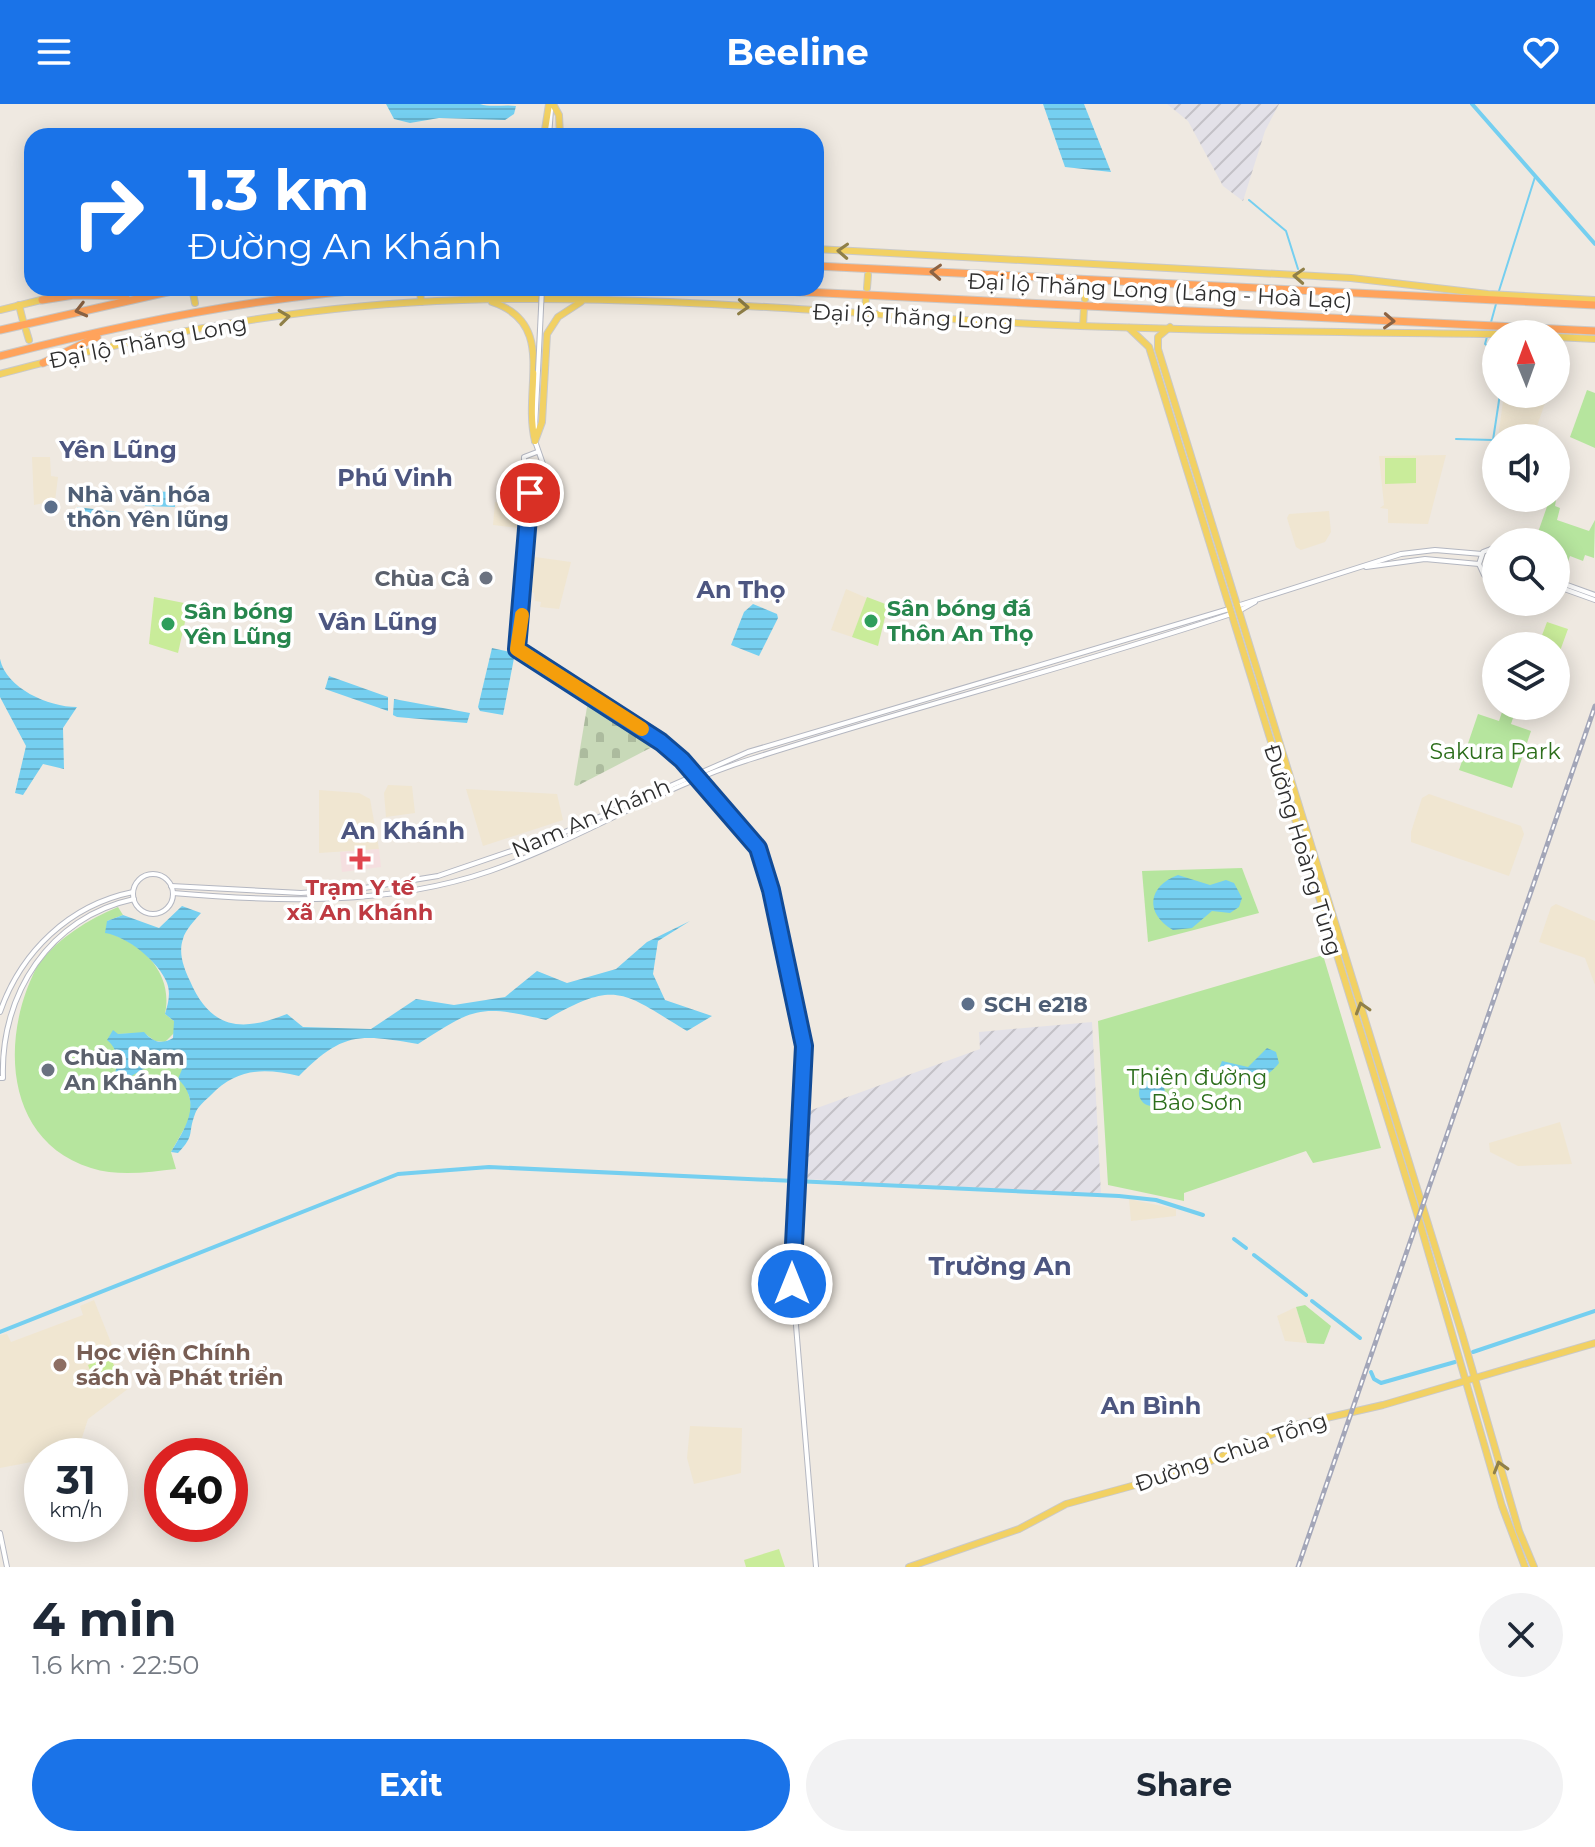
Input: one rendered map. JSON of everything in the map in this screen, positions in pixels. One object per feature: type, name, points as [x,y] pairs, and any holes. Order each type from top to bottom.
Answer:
[{"type":"highway","name":"Đại lộ Thăng Long (Láng - Hoà Lạc)","points":[[824,266],[1488,297],[1500,301],[1595,302]]},
{"type":"highway","name":"Đại lộ Thăng Long (Láng - Hoà Lạc)","points":[[824,294],[1482,330]]},
{"type":"highway","points":[[42,300],[68,296]]},
{"type":"highway","points":[[0,330],[150,296]]},
{"type":"highway","points":[[0,356],[180,315],[306,296]]},
{"type":"highway","points":[[39,364],[93,338],[180,315]]},
{"type":"highway","name":"Đại lộ Thăng Long (Láng - Hoà Lạc)","points":[[1570,331],[1595,331]]},
{"type":"main road","points":[[548,128],[551,106]]},
{"type":"main road","points":[[551,106],[559,115],[560,128]]},
{"type":"main road","points":[[824,250],[1351,278],[1488,297],[1508,295],[1595,302]]},
{"type":"main road","points":[[868,266],[869,253]]},
{"type":"main road","points":[[1086,278],[1087,265]]},
{"type":"main road","points":[[867,288],[868,275]]},
{"type":"main road","points":[[1083,326],[1085,287]]},
{"type":"main road","points":[[0,310],[58,296]]},
{"type":"main road","points":[[194,296],[195,303]]},
{"type":"main road","points":[[421,296],[421,302]]},
{"type":"main road","points":[[865,314],[866,297]]},
{"type":"main road","points":[[485,300],[518,314],[531,334],[530,419],[535,442]]},
{"type":"main road","name":"Đại lộ Thăng Long","points":[[0,374],[200,327],[421,302],[485,300],[584,300],[1083,326],[1337,335],[1479,330]]},
{"type":"main road","points":[[535,442],[542,422],[547,334],[562,312],[584,300]]},
{"type":"main road","points":[[19,305],[23,321]]},
{"type":"main road","points":[[197,312],[200,327]]},
{"type":"main road","name":"Đường Hoàng Tùng","points":[[1129,327],[1149,347],[1371,1037],[1530,1566]]},
{"type":"main road","name":"Đường Hoàng Tùng","points":[[1170,327],[1158,337],[1157,346],[1502,1506],[1530,1566]]},
{"type":"main road","points":[[26,330],[29,340]]},
{"type":"main road","points":[[1570,338],[1595,339]]},
{"type":"main road","points":[[31,350],[39,364]]},
{"type":"main road","points":[[1362,1040],[1371,1037]]},
{"type":"main road","points":[[1385,1113],[1393,1109]]},
{"type":"main road","name":"Đường Chùa Tổng","points":[[909,1567],[1019,1529],[1066,1504],[1190,1470],[1291,1426],[1369,1409],[1595,1343]]},
{"type":"street","points":[[532,471],[524,467],[523,462],[534,452],[542,296]]},
{"type":"street","points":[[532,471],[543,464],[534,452]]},
{"type":"street","points":[[532,471],[528,552],[517,649],[661,742],[694,774],[758,848],[771,890],[802,1030],[799,1181],[791,1259],[816,1567]]},
{"type":"street","points":[[1364,567],[1374,560],[1423,551],[1482,554],[1479,564],[1482,571]]},
{"type":"street","points":[[1234,610],[1364,567],[1425,559],[1479,564]]},
{"type":"street","points":[[1570,589],[1595,597]]},
{"type":"street","name":"Nam An Khánh","points":[[171,886],[286,893],[360,888],[438,876],[564,832],[748,752],[1173,625],[1234,610]]},
{"type":"street","name":"Nam An Khánh","points":[[173,893],[282,901],[361,897],[489,871],[749,759],[1175,632],[1234,610]]},
{"type":"street","points":[[1173,625],[1175,632]]},
{"type":"street","points":[[868,716],[869,724]]},
{"type":"street","points":[[151,874],[163,876],[171,886],[173,893],[169,905],[153,914],[141,910],[134,899],[133,892],[138,881],[151,874]]},
{"type":"street","points":[[360,888],[361,897]]},
{"type":"street","points":[[0,1012],[14,978],[48,936],[89,906],[133,892]]},
{"type":"street","points":[[2,1078],[1,1057],[9,1010],[17,988],[40,954],[79,921],[134,899]]},
{"type":"street","points":[[0,1533],[7,1567]]},
{"type":"shaded area","points":[[1167,104],[1279,104],[1265,131],[1243,201],[1223,186],[1188,121]]},
{"type":"shaded area","points":[[1502,408],[1543,408],[1538,424],[1500,424]]},
{"type":"shaded area","points":[[1446,455],[1428,524],[1388,523],[1388,509],[1380,508],[1384,505],[1379,456]]},
{"type":"shaded area","points":[[32,457],[50,457],[51,476],[58,477],[55,501],[34,505]]},
{"type":"shaded area","points":[[495,502],[515,506],[519,528],[493,525]]},
{"type":"shaded area","points":[[1329,511],[1331,532],[1325,542],[1301,550],[1296,547],[1287,518],[1289,514]]},
{"type":"shaded area","points":[[535,557],[571,562],[559,609],[540,607],[541,602],[535,601],[534,593],[529,591]]},
{"type":"shaded area","points":[[846,589],[867,598],[852,637],[831,630]]},
{"type":"shaded area","points":[[388,785],[412,786],[415,813],[386,817],[384,793]]},
{"type":"shaded area","points":[[466,789],[557,794],[563,820],[483,846]]},
{"type":"shaded area","points":[[319,790],[359,793],[370,799],[379,849],[319,853]]},
{"type":"shaded area","points":[[1429,794],[1521,826],[1524,834],[1509,876],[1411,842],[1411,832],[1422,798]]},
{"type":"shaded area","name":"Trạm Y tế xã An Khánh","points":[[379,849],[381,867],[342,872],[340,852]]},
{"type":"shaded area","points":[[1556,904],[1595,921],[1595,985],[1585,958],[1539,942],[1551,907]]},
{"type":"shaded area","points":[[1092,1022],[1101,1194],[804,1179],[806,1112],[980,1049],[979,1032]]},
{"type":"shaded area","points":[[1560,1122],[1572,1164],[1518,1166],[1490,1152],[1489,1143]]},
{"type":"shaded area","points":[[1129,1199],[1176,1209],[1176,1216],[1131,1221]]},
{"type":"shaded area","name":"Học viện Chính sách và Phát triển","points":[[94,1300],[129,1388],[88,1419],[82,1438],[24,1438],[24,1463],[0,1468],[0,1335],[7,1334],[11,1342],[83,1315],[80,1306]]},
{"type":"shaded area","points":[[1296,1307],[1307,1343],[1285,1341],[1277,1316]]},
{"type":"shaded area","points":[[690,1426],[742,1428],[741,1473],[694,1484],[687,1458]]},
{"type":"green space","points":[[1587,390],[1595,393],[1595,448],[1570,437]]},
{"type":"green space","points":[[1385,458],[1416,458],[1416,483],[1385,484]]},
{"type":"green space","points":[[1545,512],[1559,512],[1557,520],[1589,531],[1595,520],[1594,558],[1585,555],[1583,561],[1570,556],[1570,528],[1540,528]]},
{"type":"green space","name":"Sân bóng Yên Lũng","points":[[154,597],[189,604],[178,653],[149,644]]},
{"type":"green space","name":"Sân bóng đá Thôn An Thọ","points":[[867,597],[888,605],[878,646],[852,637]]},
{"type":"green space","points":[[1547,622],[1568,629],[1567,632],[1543,632]]},
{"type":"green space","points":[[588,701],[656,745],[577,786],[574,785]]},
{"type":"green space","name":"Sakura Park","points":[[1478,714],[1482,715],[1482,720],[1512,720],[1511,724],[1531,731],[1512,788],[1459,770]]},
{"type":"green space","points":[[1242,868],[1259,913],[1148,942],[1142,871]]},
{"type":"green space","points":[[118,907],[123,915],[107,921],[112,934],[136,947],[155,965],[165,987],[165,1014],[174,1021],[176,1031],[165,1042],[155,1041],[144,1033],[118,1034],[111,1042],[116,1049],[117,1067],[127,1077],[172,1055],[180,1060],[192,1108],[188,1122],[171,1152],[176,1169],[112,1172],[91,1168],[62,1154],[40,1134],[25,1109],[17,1081],[15,1051],[18,1021],[26,991],[39,963],[75,930]]},
{"type":"green space","name":"Thiên đường Bảo Sơn","points":[[1323,955],[1381,1148],[1313,1163],[1306,1151],[1184,1193],[1184,1201],[1108,1185],[1098,1021]]},
{"type":"green space","points":[[1305,1305],[1331,1326],[1324,1344],[1307,1343],[1296,1307]]},
{"type":"green space","points":[[110,1356],[120,1380],[97,1389],[88,1365]]},
{"type":"green space","points":[[779,1549],[785,1567],[746,1567],[744,1560]]},
{"type":"water","points":[[386,104],[516,106],[514,114],[505,120],[439,118],[410,123],[394,119]]},
{"type":"water","points":[[1043,104],[1084,104],[1111,172],[1065,167]]},
{"type":"water","points":[[144,491],[174,492],[175,507],[145,506]]},
{"type":"water","points":[[77,507],[118,512],[115,529],[76,529]]},
{"type":"water","points":[[753,604],[777,614],[778,618],[759,656],[731,645],[744,612]]},
{"type":"water","points":[[492,648],[515,653],[503,715],[480,711],[478,707]]},
{"type":"water","points":[[0,659],[10,679],[30,694],[54,704],[77,707],[63,728],[64,769],[43,764],[23,795],[15,793],[26,746],[0,697]]},
{"type":"water","points":[[329,676],[388,697],[388,711],[325,689]]},
{"type":"water","points":[[394,699],[470,713],[467,723],[397,717],[393,715]]},
{"type":"water","points":[[1178,875],[1210,885],[1226,880],[1234,883],[1242,898],[1239,907],[1230,913],[1212,911],[1192,928],[1173,930],[1157,916],[1153,900],[1160,886]]},
{"type":"water","points":[[182,906],[201,913],[183,939],[181,955],[186,971],[198,997],[208,1009],[230,1023],[256,1023],[287,1014],[303,1027],[371,1029],[416,999],[454,1005],[505,997],[537,971],[567,983],[616,969],[647,942],[690,921],[658,941],[653,974],[665,1000],[712,1016],[687,1031],[633,1000],[605,995],[570,1007],[546,1020],[506,1012],[478,1012],[465,1016],[418,1044],[366,1038],[352,1040],[328,1051],[299,1076],[252,1072],[221,1086],[195,1114],[187,1142],[178,1153],[171,1152],[189,1116],[189,1097],[178,1079],[183,1067],[172,1055],[123,1082],[114,1076],[117,1056],[107,1040],[113,1030],[118,1034],[144,1032],[157,1041],[173,1038],[174,1021],[165,1014],[169,995],[167,983],[141,951],[123,939],[105,933],[107,921],[123,915],[159,928]]},
{"type":"water","points":[[1267,1048],[1276,1052],[1279,1063],[1258,1080],[1232,1084],[1216,1076],[1222,1061],[1248,1067]]},
{"type":"water","points":[[1152,1080],[1161,1084],[1165,1093],[1161,1102],[1152,1106],[1143,1102],[1139,1093],[1143,1084]]},
{"type":"waterway","points":[[1472,104],[1595,244]]},
{"type":"waterway","points":[[1498,294],[1535,177]]},
{"type":"waterway","points":[[1249,200],[1286,231],[1298,269]]},
{"type":"waterway","points":[[1492,320],[1496,304]]},
{"type":"waterway","points":[[1456,439],[1493,440],[1498,408]]},
{"type":"waterway","points":[[0,1332],[398,1174],[489,1167],[1119,1196],[1156,1200],[1203,1215]]},
{"type":"waterway","points":[[1234,1239],[1246,1248]]},
{"type":"waterway","points":[[1254,1255],[1306,1295]]},
{"type":"waterway","points":[[1312,1301],[1360,1338]]},
{"type":"waterway","points":[[1473,1352],[1595,1311]]},
{"type":"waterway","points":[[1371,1372],[1374,1379],[1381,1383],[1455,1362]]},
{"type":"railway","points":[[1298,1567],[1595,706]]},
{"type":"slow traffic","points":[[522,615],[517,649],[642,729]]},
{"type":"place","name":"Nhà văn hóa thôn Yên lũng","points":[[51,507]]},
{"type":"place","name":"Chùa Cả","points":[[486,578]]},
{"type":"place","name":"Sân bóng đá Thôn An Thọ","points":[[871,621]]},
{"type":"place","name":"Sân bóng Yên Lũng","points":[[168,624]]},
{"type":"place","name":"Trạm Y tế xã An Khánh","points":[[360,859]]},
{"type":"place","name":"SCH e218","points":[[968,1004]]},
{"type":"place","name":"Chùa Nam An Khánh","points":[[48,1070]]},
{"type":"place","name":"Học viện Chính sách và Phát triển","points":[[60,1365]]},
{"type":"district","name":"Yên Lũng","points":[[118,449]]},
{"type":"district","name":"Phú Vinh","points":[[395,477]]},
{"type":"district","name":"An Thọ","points":[[741,589]]},
{"type":"district","name":"Vân Lũng","points":[[378,621]]},
{"type":"district","name":"An Khánh","points":[[403,830]]},
{"type":"district","name":"Trường An","points":[[1000,1266]]},
{"type":"district","name":"An Bình","points":[[1151,1405]]},
{"type":"route","points":[[530,493],[528,552],[517,649],[661,742],[682,760],[761,855],[787,956],[804,1046],[792,1284]]}]
